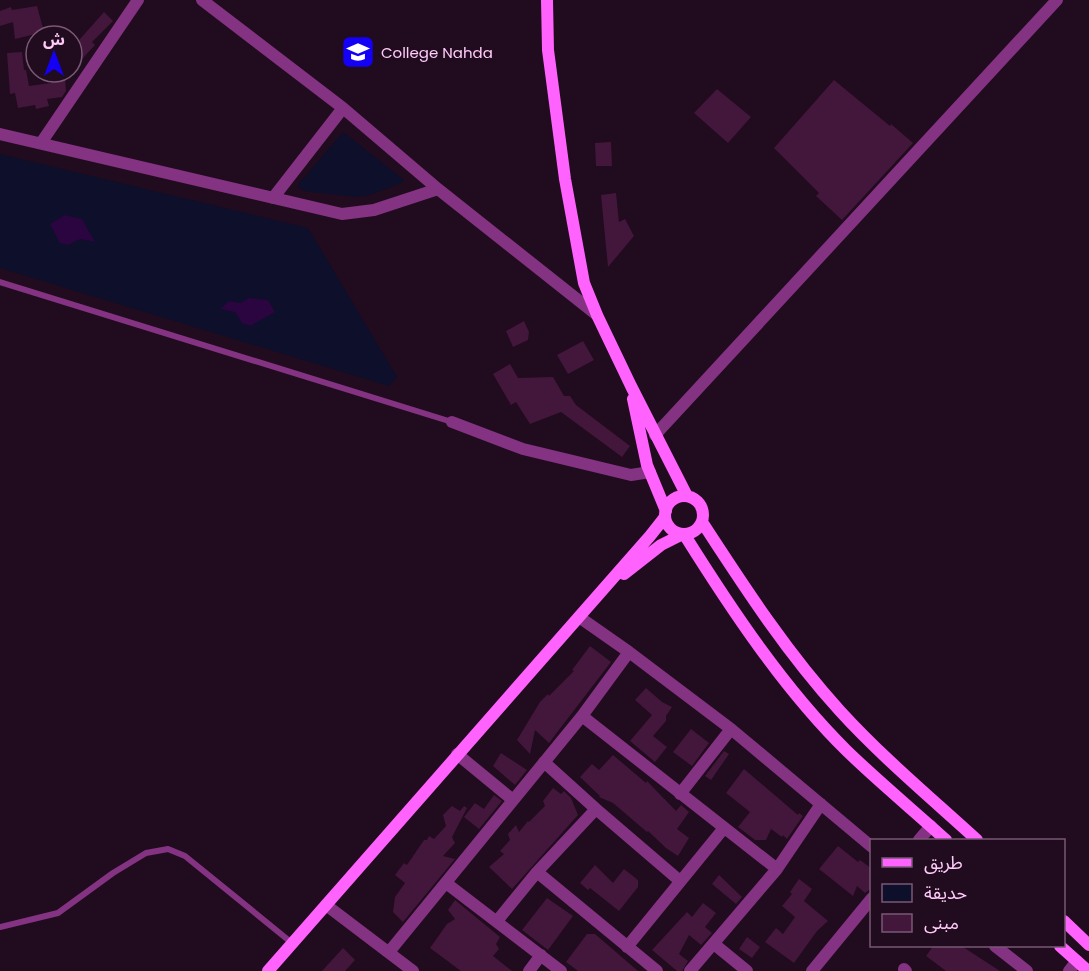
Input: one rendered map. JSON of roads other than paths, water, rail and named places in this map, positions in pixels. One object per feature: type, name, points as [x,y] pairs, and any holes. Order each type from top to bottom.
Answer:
[{"type":"main road","points":[[547,0],[548,50],[565,179],[584,283],[631,386],[687,496]]},
{"type":"main road","points":[[631,386],[641,441],[669,527],[679,534],[684,534]]},
{"type":"main road","points":[[268,971],[579,617],[665,514],[668,506],[676,498],[687,496],[693,498],[701,506],[704,517],[695,531],[661,545],[597,596]]},
{"type":"main road","points":[[702,522],[769,623],[819,687],[862,734],[976,839]]},
{"type":"main road","points":[[684,534],[743,623],[804,702],[847,750],[945,839]]},
{"type":"main road","points":[[1065,922],[1089,945]]},
{"type":"main road","points":[[1061,947],[1073,966],[1088,971]]},
{"type":"street","points":[[41,143],[138,0]]},
{"type":"street","points":[[202,0],[344,108],[438,189],[597,315]]},
{"type":"street","points":[[655,435],[1057,0]]},
{"type":"street","points":[[273,198],[344,108]]},
{"type":"street","points":[[0,134],[342,214],[374,210],[438,189]]},
{"type":"street","points":[[452,422],[523,449],[631,475],[650,472]]},
{"type":"street","points":[[579,617],[730,729],[870,845]]},
{"type":"street","points":[[389,952],[582,716],[629,652]]},
{"type":"street","points":[[582,716],[777,869]]},
{"type":"street","points":[[680,794],[730,729]]},
{"type":"street","points":[[457,754],[513,800]]},
{"type":"street","points":[[544,762],[680,881]]},
{"type":"street","points":[[690,971],[777,869],[821,804]]},
{"type":"street","points":[[497,921],[537,872],[596,809]]},
{"type":"street","points":[[920,839],[931,826]]},
{"type":"street","points":[[627,947],[724,828]]},
{"type":"street","points":[[537,872],[657,971]]},
{"type":"street","points":[[446,883],[561,971]]},
{"type":"street","points":[[812,971],[870,900]]},
{"type":"street","points":[[326,905],[412,971]]},
{"type":"street","points":[[714,944],[747,971]]},
{"type":"street","points":[[997,947],[1027,971]]},
{"type":"street","points":[[529,971],[542,955]]},
{"type":"lane","points":[[0,282],[452,422]]},
{"type":"lane","points":[[0,927],[58,913],[113,873],[146,853],[168,849],[185,856],[292,943]]},
{"type":"place","name":"College Nahda","points":[[358,52]]}]
